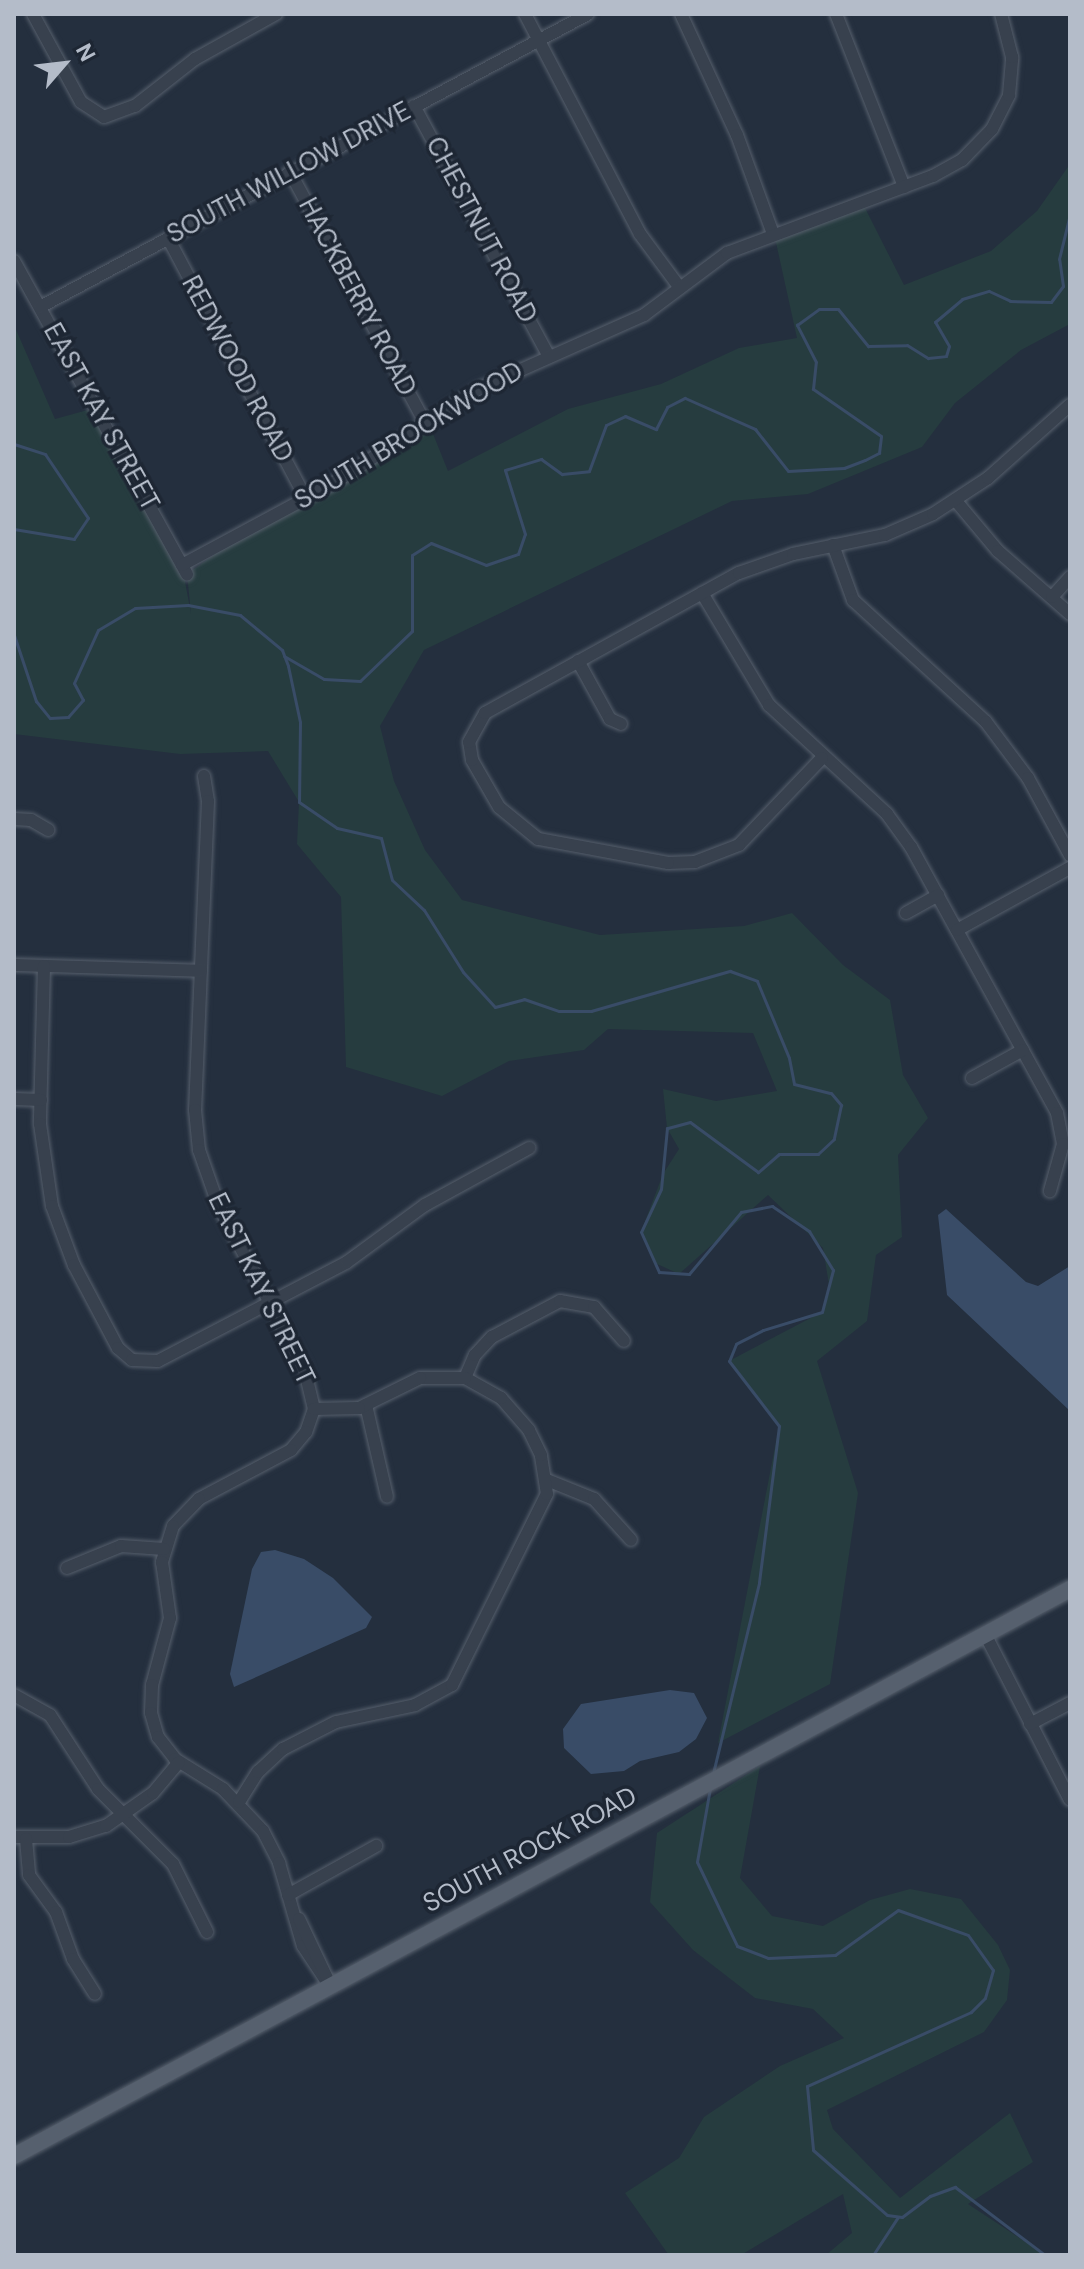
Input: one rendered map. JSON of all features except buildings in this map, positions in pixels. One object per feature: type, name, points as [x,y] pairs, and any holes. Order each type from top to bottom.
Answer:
[{"type":"main road","name":"SOUTH ROCK ROAD","points":[[14,2156],[769,1747],[1070,1589]]},
{"type":"street","points":[[33,14],[81,102],[89,111],[108,117],[135,106],[192,61],[276,14]]},
{"type":"street","points":[[525,14],[640,234],[680,288]]},
{"type":"street","name":"SOUTH WILLOW DRIVE","points":[[40,307],[588,14]]},
{"type":"street","points":[[681,14],[732,124],[773,234]]},
{"type":"street","points":[[836,14],[904,187]]},
{"type":"street","name":"SOUTH BROOKWOOD","points":[[185,569],[306,499],[424,421],[548,355],[624,325],[727,253],[904,187],[962,160],[1003,109],[1012,62],[1001,14]]},
{"type":"street","name":"CHESTNUT ROAD","points":[[414,106],[548,355]]},
{"type":"street","name":"HACKBERRY ROAD","points":[[290,172],[424,421]]},
{"type":"street","name":"REDWOOD ROAD","points":[[168,238],[306,499]]},
{"type":"street","name":"EAST KAY STREET","points":[[14,261],[185,569]]},
{"type":"street","points":[[822,758],[739,845],[711,858],[668,863],[554,845],[522,829],[499,807],[472,760],[472,731],[485,713],[750,568],[833,545],[885,535],[956,501],[1070,405]]},
{"type":"street","points":[[956,501],[998,551],[1070,614]]},
{"type":"street","points":[[833,545],[853,600],[991,727],[1028,778],[1070,855]]},
{"type":"street","points":[[1052,597],[1070,577]]},
{"type":"street","points":[[702,593],[755,685],[822,758],[895,823],[938,895],[1062,1128],[1061,1161],[1050,1191]]},
{"type":"street","points":[[578,661],[610,719],[621,724]]},
{"type":"street","name":"EAST KAY STREET","points":[[164,1549],[189,1507],[291,1450],[306,1432],[314,1409],[304,1367],[219,1207],[199,1150],[195,1110],[208,801],[204,776]]},
{"type":"street","points":[[14,819],[31,820],[48,830]]},
{"type":"street","points":[[957,930],[1070,868]]},
{"type":"street","points":[[906,913],[938,895]]},
{"type":"street","points":[[14,965],[201,971]]},
{"type":"street","points":[[44,966],[41,1100],[44,1164],[60,1232],[118,1348],[140,1362],[158,1361],[347,1262],[425,1205],[529,1148]]},
{"type":"street","points":[[972,1078],[1023,1050]]},
{"type":"street","points":[[14,1099],[41,1100]]},
{"type":"street","points":[[465,1378],[475,1355],[492,1337],[560,1301],[594,1307],[624,1341]]},
{"type":"street","points":[[239,1802],[258,1772],[283,1749],[352,1716],[415,1705],[452,1685],[514,1555],[540,1515],[547,1480],[535,1442],[515,1412],[491,1390],[465,1378],[420,1378],[366,1405],[314,1409]]},
{"type":"street","points":[[366,1405],[387,1497]]},
{"type":"street","points":[[547,1480],[579,1490],[606,1507],[631,1540]]},
{"type":"street","points":[[67,1568],[121,1546],[164,1549],[170,1618],[152,1685],[151,1713],[158,1737],[179,1762],[239,1802],[273,1848],[293,1910],[329,1985]]},
{"type":"street","points":[[985,1634],[1070,1800]]},
{"type":"street","points":[[14,1695],[50,1715],[98,1789],[173,1864],[207,1932]]},
{"type":"street","points":[[1030,1724],[1070,1703]]},
{"type":"street","points":[[95,1994],[73,1959],[56,1912],[29,1875],[20,1838],[89,1832],[124,1816],[153,1793],[179,1762]]},
{"type":"street","points":[[288,1895],[376,1846]]},
{"type":"green space","points":[[1070,164],[1070,324],[1021,350],[955,403],[922,447],[808,494],[732,501],[424,650],[380,726],[394,781],[425,850],[462,900],[600,935],[744,926],[792,913],[843,965],[890,1000],[903,1075],[928,1118],[898,1155],[902,1237],[876,1255],[867,1321],[817,1361],[858,1493],[830,1684],[718,1743],[779,1426],[729,1361],[822,1312],[830,1291],[823,1248],[768,1195],[679,1274],[655,1263],[641,1232],[663,1174],[679,1149],[667,1128],[663,1089],[716,1101],[777,1091],[753,1033],[608,1029],[584,1050],[509,1061],[442,1096],[346,1067],[341,897],[297,844],[299,802],[268,751],[180,754],[14,734],[14,325],[55,419],[95,408],[182,565],[191,614],[187,574],[247,531],[427,419],[448,471],[568,409],[661,384],[739,348],[797,338],[775,238],[862,202],[904,285],[991,251],[1037,211]]},
{"type":"green space","points":[[760,1766],[740,1878],[772,1916],[823,1926],[870,1900],[910,1889],[961,1899],[998,1945],[1010,1970],[1007,2000],[984,2032],[827,2110],[833,2129],[900,2198],[1010,2113],[1033,2162],[968,2204],[1045,2255],[826,2255],[852,2233],[843,2194],[741,2255],[668,2254],[625,2193],[679,2158],[704,2117],[780,2066],[844,2038],[813,2009],[755,1998],[693,1950],[650,1902],[657,1833]]},
{"type":"water","points":[[946,1209],[1026,1282],[1038,1286],[1070,1266],[1070,1411],[947,1295],[938,1215]]},
{"type":"water","points":[[275,1550],[304,1559],[333,1578],[372,1617],[366,1628],[234,1687],[230,1674],[252,1569],[261,1552]]},
{"type":"water","points":[[670,1690],[694,1693],[707,1718],[696,1739],[679,1752],[640,1761],[624,1771],[591,1774],[564,1748],[563,1729],[581,1704]]},
{"type":"waterway","points":[[284,656],[324,679],[360,681],[412,631],[412,555],[431,543],[486,565],[518,554],[525,534],[505,470],[541,459],[562,474],[589,471],[606,425],[625,416],[656,429],[667,407],[685,398],[755,429],[788,471],[844,468],[879,453],[881,436],[813,389],[816,362],[797,325],[819,309],[838,309],[868,346],[907,345],[928,358],[946,356],[949,346],[935,322],[962,299],[989,291],[1010,301],[1051,302],[1063,286],[1059,259],[1070,214]]},
{"type":"waterway","points":[[14,444],[45,454],[88,518],[74,539],[14,529]]},
{"type":"waterway","points":[[14,635],[36,701],[50,718],[68,717],[83,700],[74,683],[98,630],[135,608],[188,605],[240,615],[282,650],[288,666],[300,722],[299,802],[337,828],[381,838],[392,880],[424,910],[463,972],[495,1007],[524,999],[559,1011],[591,1011],[730,971],[757,981],[789,1058],[794,1084],[831,1093],[841,1105],[834,1139],[818,1154],[779,1154],[758,1172],[690,1122],[667,1128],[661,1189],[641,1232],[659,1272],[689,1274],[741,1212],[772,1206],[809,1231],[833,1270],[822,1312],[763,1330],[736,1344],[729,1361],[779,1426],[759,1583],[713,1773]]},
{"type":"waterway","points":[[710,1788],[697,1862],[737,1946],[768,1958],[835,1955],[898,1910],[968,1935],[993,1970],[985,1998],[971,2012],[807,2086],[813,2150],[887,2215],[902,2217],[930,2196],[955,2187],[1045,2255]]},
{"type":"waterway","points":[[873,2255],[898,2217]]}]
